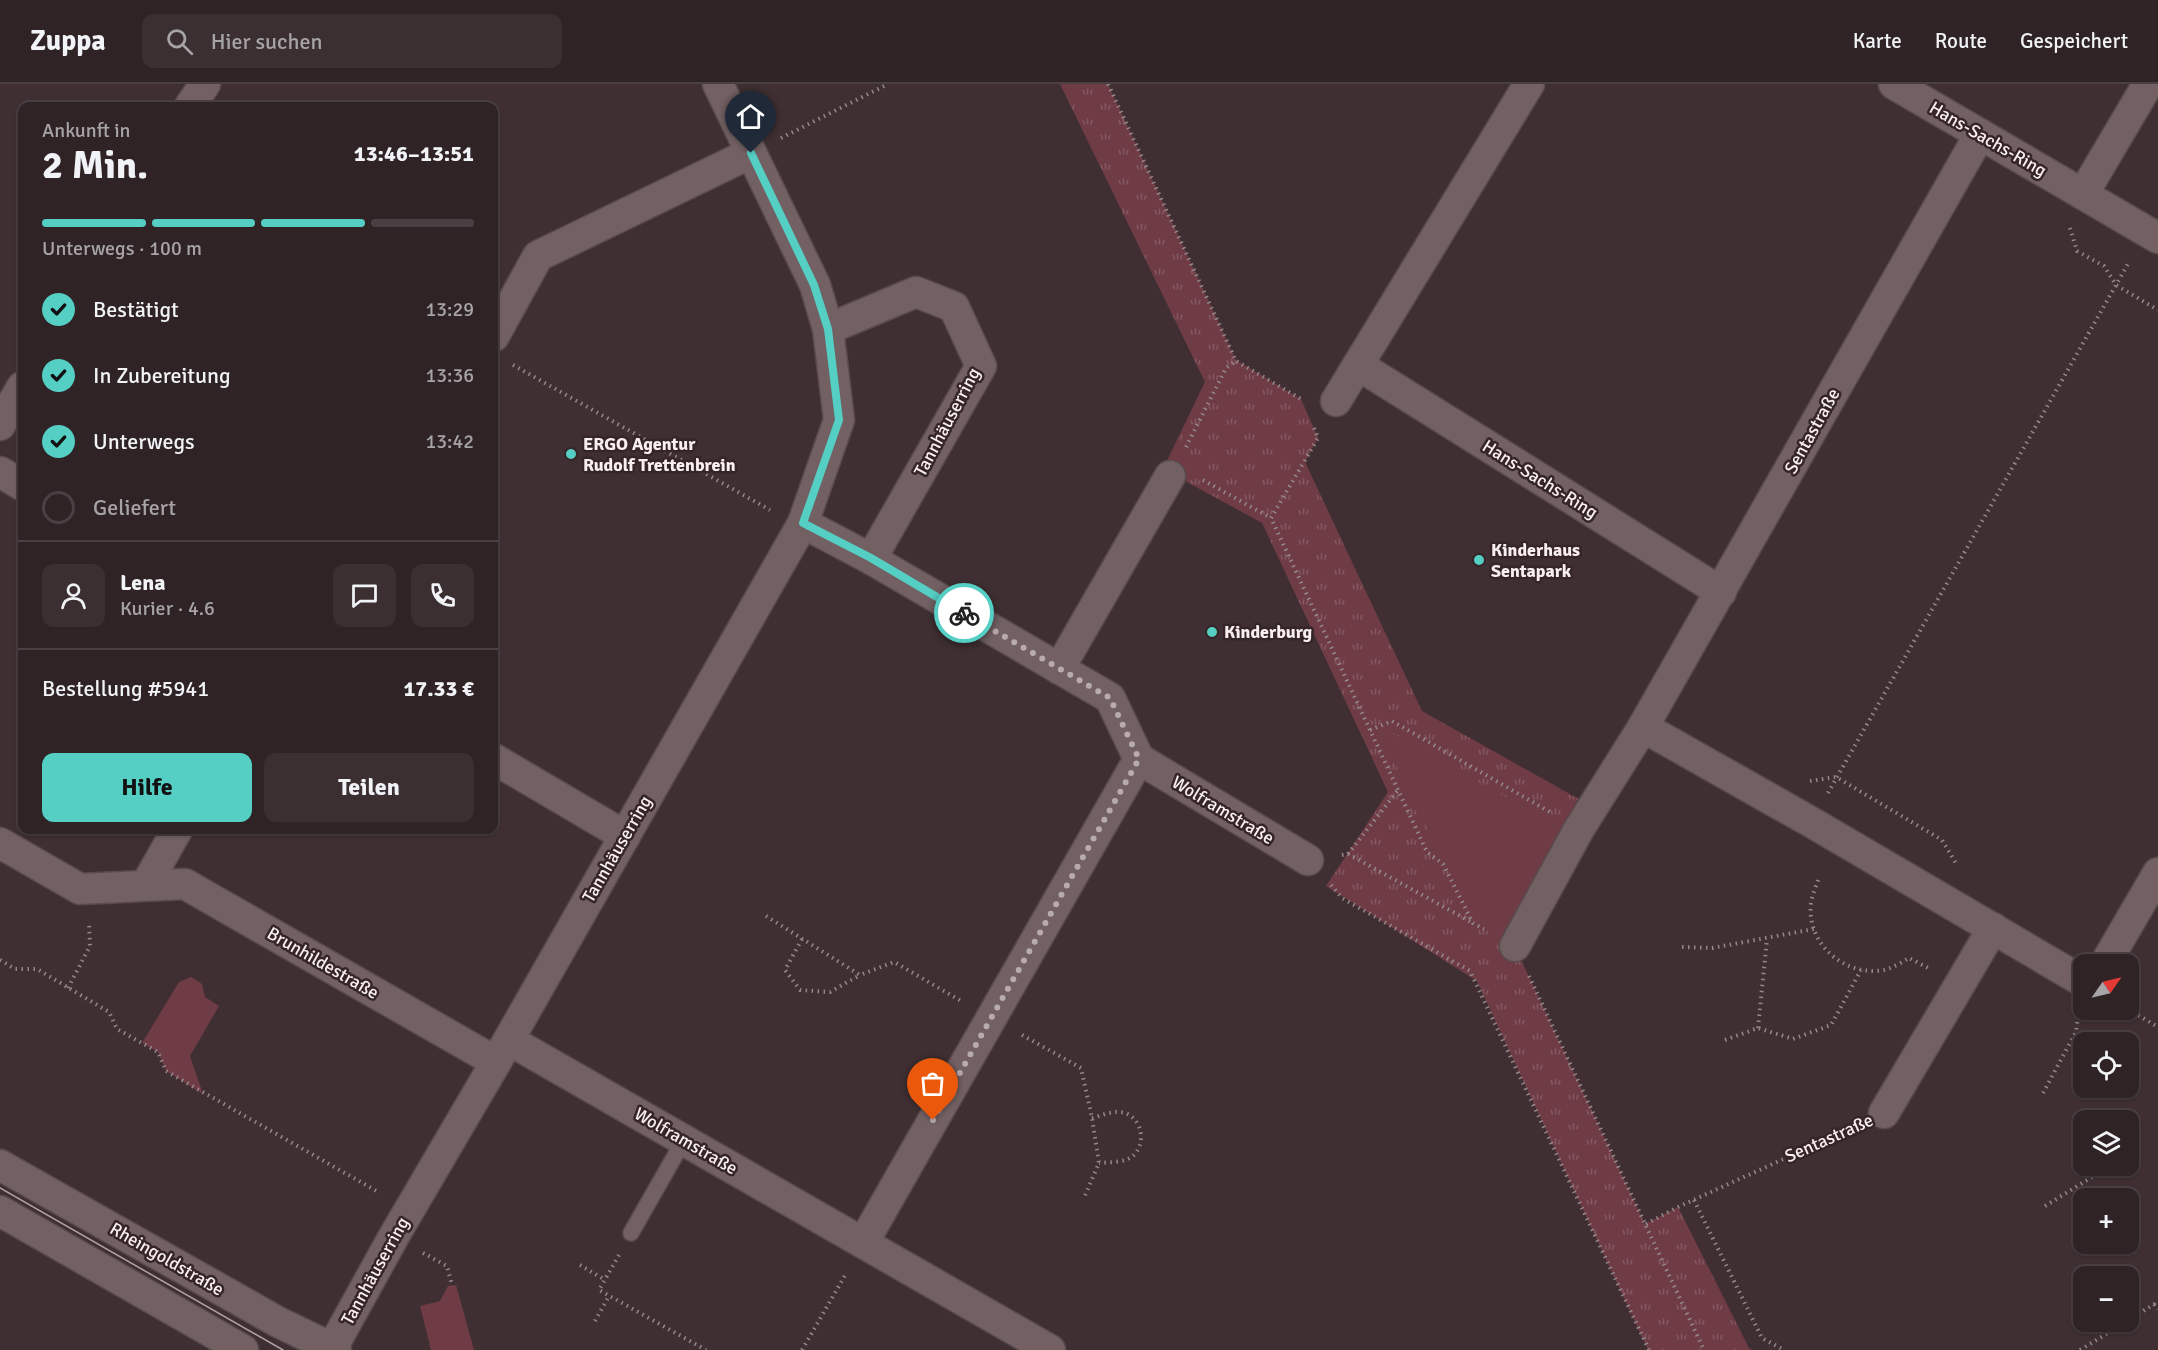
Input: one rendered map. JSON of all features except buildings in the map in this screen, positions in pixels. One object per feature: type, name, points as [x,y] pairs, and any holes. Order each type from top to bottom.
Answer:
[{"type":"street","points":[[193,102],[205,84]]},
{"type":"street","name":"Tannhäuserring","points":[[333,1349],[394,1236],[803,523],[839,420],[828,329],[814,285],[718,84]]},
{"type":"street","points":[[1336,401],[1529,84]]},
{"type":"street","name":"Hans-Sachs-Ring","points":[[1894,84],[2158,238]]},
{"type":"street","points":[[2083,194],[2148,84]]},
{"type":"street","name":"Sentastraße","points":[[1515,946],[1580,829],[1643,727],[1721,592],[1980,134]]},
{"type":"street","points":[[498,329],[538,256],[751,153]]},
{"type":"street","name":"Tannhäuserring","points":[[828,329],[916,292],[954,307],[981,366],[871,558]]},
{"type":"street","name":"Hans-Sachs-Ring","points":[[1358,365],[1721,592]]},
{"type":"street","points":[[0,425],[18,394]]},
{"type":"street","points":[[1059,669],[1173,470]]},
{"type":"street","points":[[0,472],[18,483]]},
{"type":"street","points":[[803,523],[871,558],[1110,698],[1139,759],[863,1243]]},
{"type":"street","points":[[1643,727],[2073,975]]},
{"type":"street","name":"Wolframstraße","points":[[1139,759],[1308,860]]},
{"type":"street","points":[[498,761],[625,836]]},
{"type":"street","points":[[146,885],[175,834]]},
{"type":"street","name":"Brunhildestraße","points":[[0,843],[80,889],[185,884],[502,1051]]},
{"type":"street","points":[[2111,954],[2158,873]]},
{"type":"street","name":"Sentastraße","points":[[1884,1113],[1993,928]]},
{"type":"street","name":"Wolframstraße","points":[[502,1051],[684,1140],[1050,1350]]},
{"type":"street","name":"Rheingoldstraße","points":[[0,1165],[278,1323],[333,1349]]},
{"type":"street","points":[[0,1211],[243,1350]]},
{"type":"lane","points":[[631,1233],[684,1140]]},
{"type":"path","points":[[751,153],[888,84]]},
{"type":"path","points":[[1108,84],[1236,361],[1300,399],[1305,409]]},
{"type":"path","points":[[2083,194],[2070,226],[2077,251],[2104,266],[2116,285],[2158,310]]},
{"type":"path","points":[[1836,777],[2132,258]]},
{"type":"path","points":[[1236,361],[1226,368],[1173,470],[1271,518],[1426,852],[1443,864],[1473,923]]},
{"type":"path","points":[[510,364],[768,509],[803,523]]},
{"type":"path","points":[[1271,518],[1318,438],[1310,419]]},
{"type":"path","points":[[1370,730],[1392,721],[1580,829]]},
{"type":"path","points":[[1348,854],[1398,790]]},
{"type":"path","points":[[1308,860],[1348,854],[1515,946],[1704,1350]]},
{"type":"path","points":[[1308,860],[1342,898],[1470,971],[1649,1350]]},
{"type":"path","points":[[1818,880],[1811,903],[1814,928],[1824,948],[1839,962],[1861,970],[1886,970],[1910,958],[1960,984]]},
{"type":"path","points":[[68,988],[90,946],[88,889]]},
{"type":"path","points":[[1682,947],[1712,948],[1814,928]]},
{"type":"path","points":[[802,939],[785,970],[800,990],[830,992],[860,975]]},
{"type":"path","points":[[1758,1028],[1767,939]]},
{"type":"path","points":[[0,960],[15,969],[37,969],[110,1012],[117,1029],[158,1052],[166,1071],[410,1209]]},
{"type":"path","points":[[1725,1040],[1758,1028],[1793,1039],[1831,1025],[1861,970]]},
{"type":"path","points":[[2139,1016],[2158,1027]]},
{"type":"path","points":[[2043,1094],[2076,1032],[2077,1020]]},
{"type":"path","points":[[1083,1198],[1099,1163],[1122,1161],[1134,1155],[1142,1141],[1140,1125],[1130,1116],[1119,1112],[1092,1118]]},
{"type":"path","name":"Sentastraße","points":[[1646,1224],[1884,1113]]},
{"type":"path","points":[[2045,1206],[2094,1176]]},
{"type":"path","points":[[1694,1200],[1762,1338],[1784,1350]]},
{"type":"path","points":[[631,1233],[599,1290],[706,1350]]},
{"type":"path","points":[[394,1236],[447,1266],[452,1285]]},
{"type":"path","points":[[802,1350],[863,1243]]},
{"type":"path","points":[[580,1265],[605,1280]]},
{"type":"path","points":[[595,1321],[609,1296]]},
{"type":"path","points":[[2139,1314],[2156,1303],[2158,1309]]},
{"type":"path","points":[[2080,1350],[2109,1332]]},
{"type":"green space","points":[[1060,84],[1108,84],[1236,360],[1301,399],[1318,438],[1305,462],[1422,711],[1593,807],[1515,947],[1645,1224],[1678,1207],[1752,1350],[1648,1350],[1477,981],[1326,886],[1388,792],[1262,523],[1163,469],[1205,382]]},
{"type":"green space","points":[[1393,734],[1568,832],[1515,946],[1473,923],[1383,738]]},
{"type":"green space","points":[[191,977],[202,984],[205,997],[219,1006],[190,1056],[203,1094],[166,1071],[158,1052],[142,1043],[179,982]]},
{"type":"green space","points":[[456,1285],[474,1350],[431,1350],[420,1306],[440,1301],[448,1286]]},
{"type":"tram line","points":[[0,1188],[283,1350]]},
{"type":"way so far","points":[[933,1120],[1139,759],[1110,698],[964,613]]},
{"type":"place","name":"ERGO Agentur Rudolf Trettenbrein","points":[[571,454]]},
{"type":"place","name":"Kinderhaus Sentapark","points":[[1479,560]]},
{"type":"place","name":"Kinderburg","points":[[1212,632]]},
{"type":"route","points":[[751,153],[814,285],[828,329],[839,420],[803,523],[871,558],[964,613]]}]
